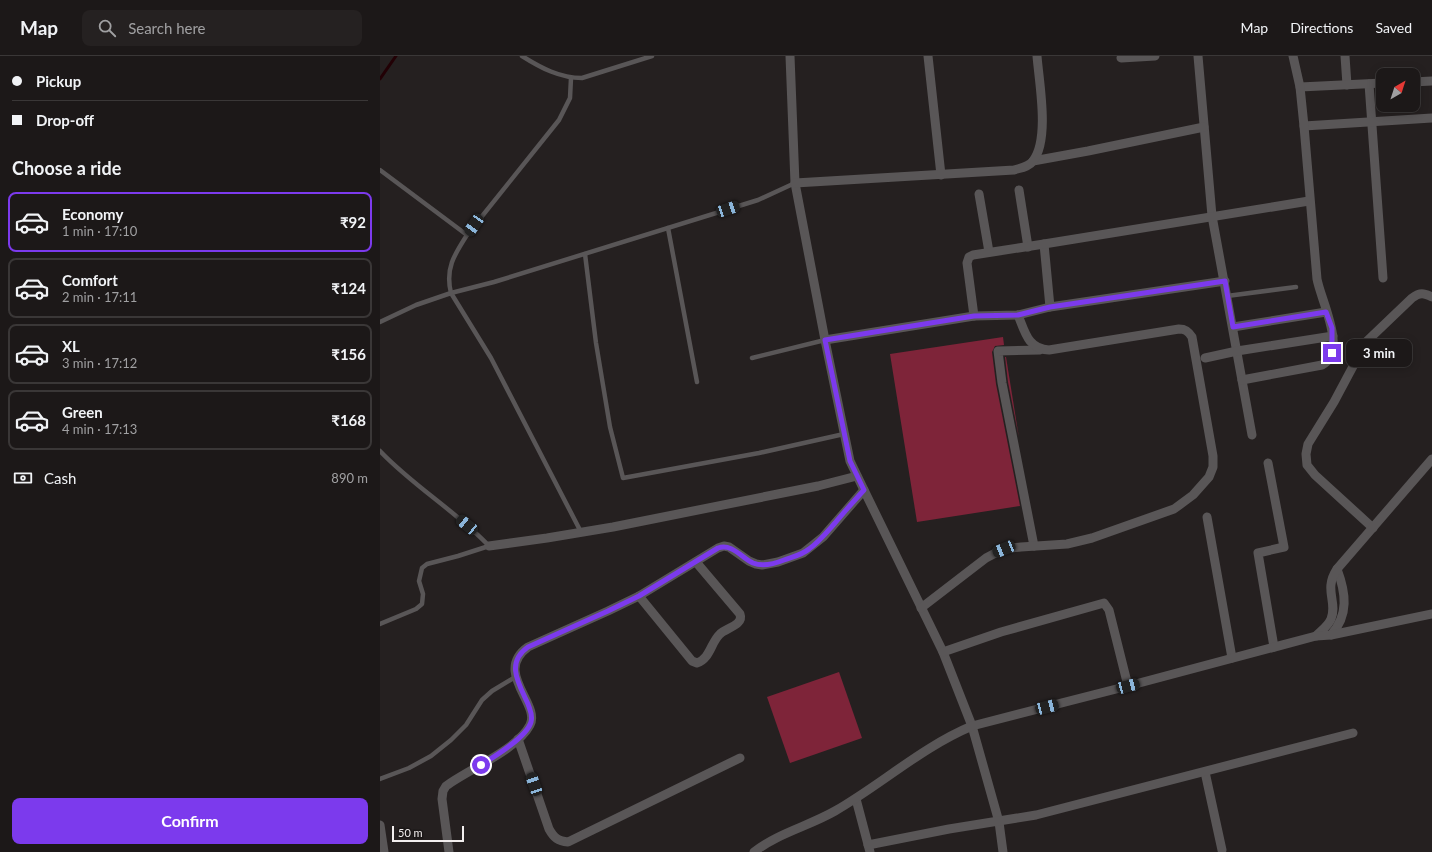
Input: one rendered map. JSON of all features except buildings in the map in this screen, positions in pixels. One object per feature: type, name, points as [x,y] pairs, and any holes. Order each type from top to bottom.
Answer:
[{"type":"street","points":[[790,56],[796,183],[825,340],[850,461],[942,650],[972,726],[999,822],[1003,852]]},
{"type":"street","points":[[928,56],[941,175]]},
{"type":"street","points":[[1033,161],[1041,143],[1043,126],[1037,56]]},
{"type":"street","points":[[1121,58],[1155,56]]},
{"type":"street","points":[[1198,56],[1212,216],[1252,435]]},
{"type":"street","points":[[1242,380],[1322,365],[1327,362],[1332,353],[1333,336],[1331,322],[1326,312],[1317,279],[1300,87],[1293,56]]},
{"type":"street","points":[[1345,56],[1347,85]]},
{"type":"street","points":[[1420,82],[1432,81]]},
{"type":"street","points":[[1369,84],[1383,278]]},
{"type":"street","points":[[1300,87],[1376,84]]},
{"type":"street","points":[[1304,126],[1432,118]]},
{"type":"street","points":[[796,183],[1014,170],[1024,167],[1033,161],[1204,127]]},
{"type":"street","points":[[1019,190],[1028,247]]},
{"type":"street","points":[[979,194],[989,252]]},
{"type":"street","points":[[974,316],[967,263],[969,257],[973,255],[1310,200]]},
{"type":"street","points":[[1044,244],[1050,307]]},
{"type":"street","points":[[825,340],[974,316],[1018,315],[1050,307],[1225,281]]},
{"type":"street","points":[[1373,528],[1315,475],[1307,465],[1306,454],[1308,444],[1334,402],[1366,342],[1418,293],[1429,295],[1432,286]]},
{"type":"street","points":[[1233,327],[1326,312]]},
{"type":"street","points":[[1018,315],[1028,340],[1032,345],[1040,350]]},
{"type":"street","points":[[921,608],[994,553],[1004,549],[1034,546],[1055,546],[1079,542],[1174,509],[1193,495],[1203,485],[1209,477],[1213,467],[1213,456],[1192,336],[1189,332],[1184,329],[1178,329],[1049,350],[998,351],[1002,383],[1034,546]]},
{"type":"street","points":[[1205,358],[1237,351],[1333,336]]},
{"type":"street","points":[[1316,636],[1326,626],[1332,614],[1330,586],[1332,577],[1337,569],[1432,459]]},
{"type":"street","points":[[1268,463],[1284,547],[1258,553],[1274,647]]},
{"type":"street","points":[[489,546],[581,532],[818,486],[857,476]]},
{"type":"street","points":[[449,852],[442,800],[443,791],[446,786],[494,757],[520,737],[530,725],[532,715],[518,684],[515,668],[519,655],[528,647],[639,596],[718,548],[724,546],[729,547],[749,561],[762,565],[778,562],[803,553],[810,549],[823,537],[864,490]]},
{"type":"street","points":[[1207,517],[1232,658]]},
{"type":"street","points":[[639,596],[692,661],[697,663],[702,662],[718,636],[738,623],[741,617],[696,562]]},
{"type":"street","points":[[1332,636],[1342,620],[1343,611],[1344,593],[1337,569]]},
{"type":"street","points":[[942,650],[1104,603],[1109,610],[1128,686]]},
{"type":"street","points":[[754,852],[767,843],[828,815],[856,799],[935,744],[972,726],[1316,636],[1332,636],[1432,614]]},
{"type":"street","points":[[856,799],[869,849],[949,829],[1036,815],[1353,733]]},
{"type":"street","points":[[520,737],[549,829],[553,836],[560,841],[568,842],[740,758]]},
{"type":"street","points":[[1206,772],[1222,850]]},
{"type":"street","points":[[380,825],[384,852]]},
{"type":"lane","points":[[522,56],[557,75],[571,78],[582,78],[652,56]]},
{"type":"lane","points":[[571,78],[570,98],[558,120],[467,235],[457,252],[448,276],[451,293],[491,358],[581,532]]},
{"type":"lane","points":[[380,170],[467,235]]},
{"type":"lane","points":[[380,322],[416,305],[451,293],[494,282],[758,200],[796,183]]},
{"type":"lane","points":[[668,228],[698,382]]},
{"type":"lane","points":[[585,254],[596,343],[610,428],[623,478],[760,453],[844,434]]},
{"type":"lane","points":[[1227,296],[1296,287]]},
{"type":"lane","points":[[752,358],[825,340]]},
{"type":"lane","points":[[380,451],[414,482],[477,533],[489,546],[427,564],[422,568],[419,581],[423,594],[422,604],[416,609],[380,624]]},
{"type":"lane","points":[[380,779],[409,768],[431,756],[451,740],[466,725],[482,700],[492,691],[516,676]]},
{"type":"waterway","points":[[380,79],[396,56]]},
{"type":"route","points":[[481,765],[518,739],[530,725],[532,720],[532,715],[518,684],[515,668],[519,655],[523,650],[639,596],[718,548],[724,546],[729,547],[749,561],[762,565],[778,562],[803,553],[810,549],[823,537],[864,490],[850,461],[825,340],[974,316],[1018,315],[1050,307],[1225,281],[1233,327],[1326,312],[1332,328],[1332,353]]}]
